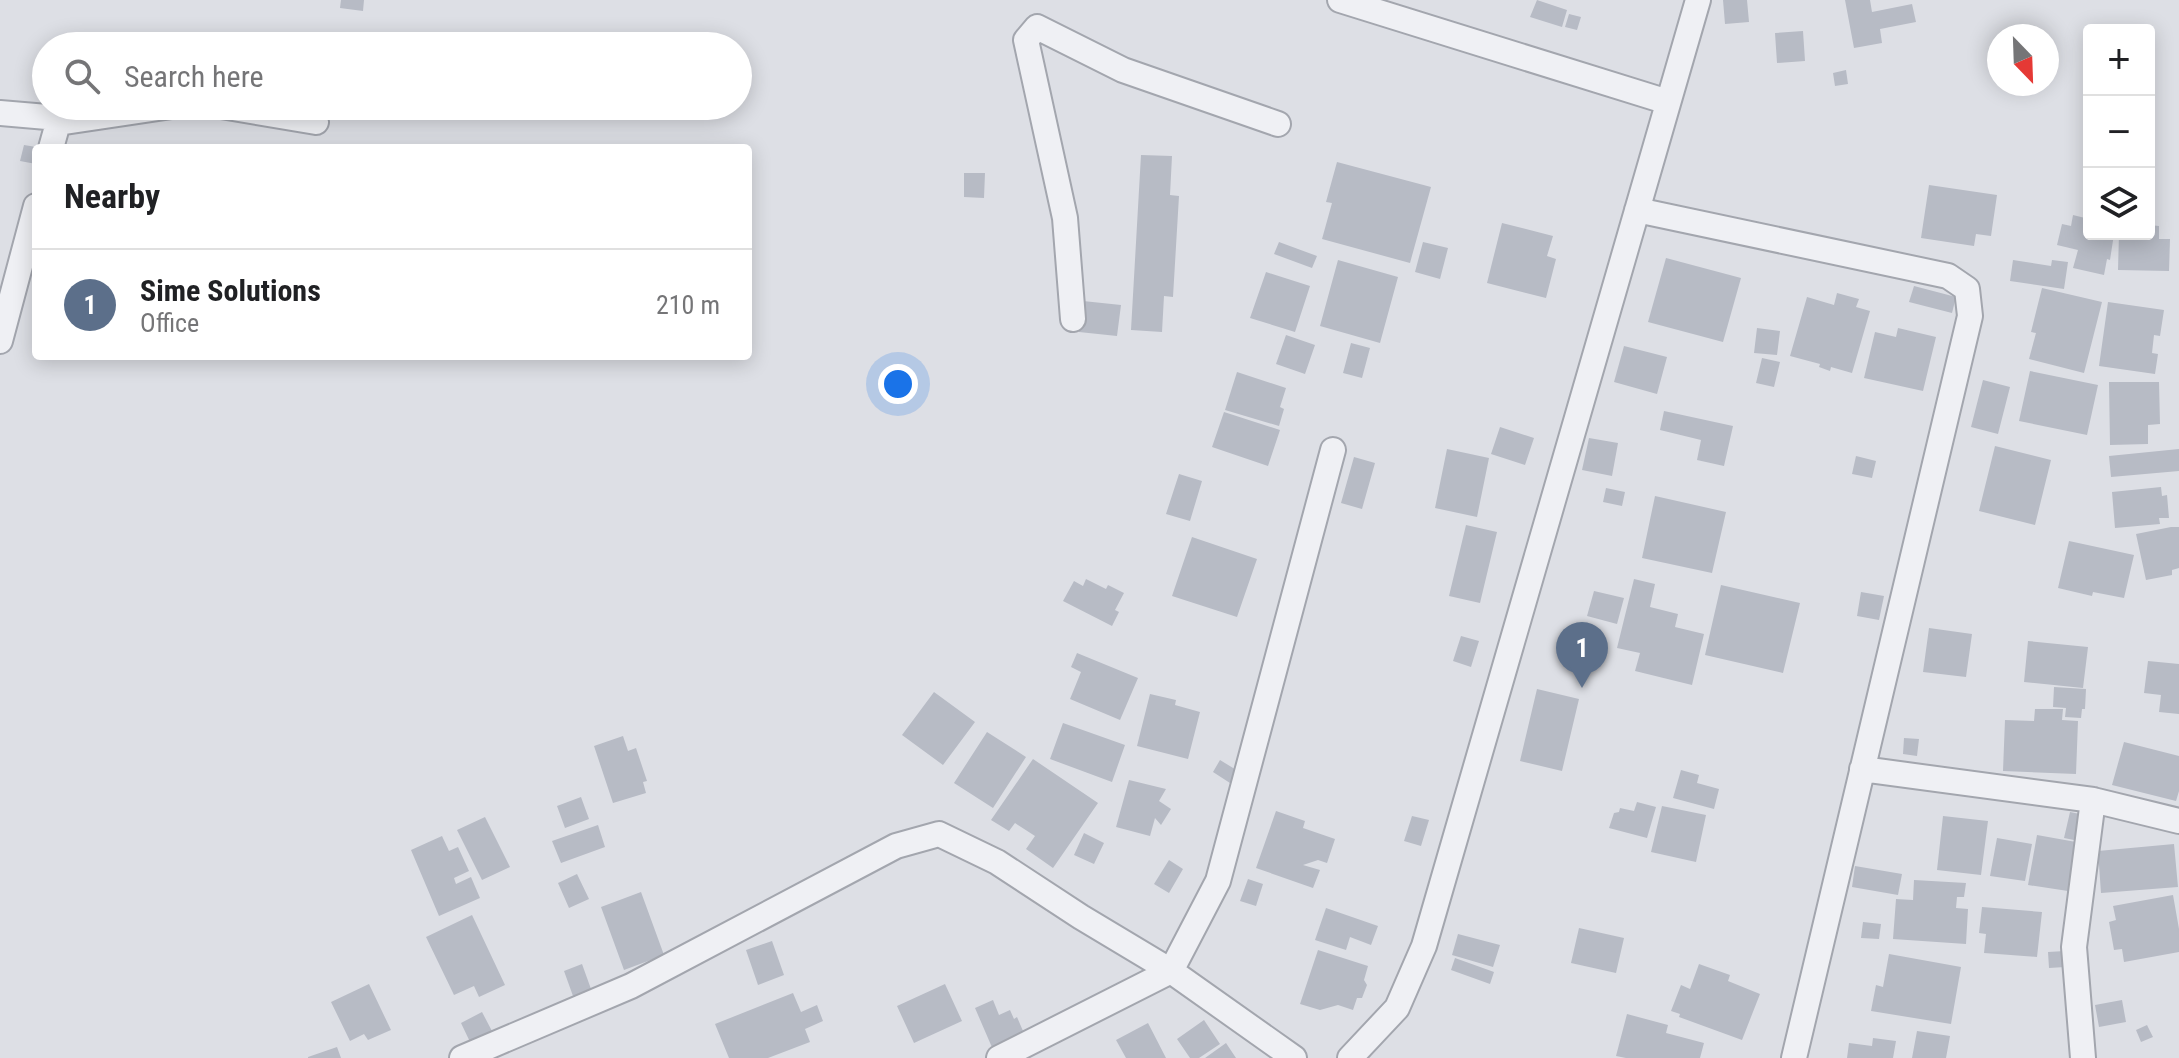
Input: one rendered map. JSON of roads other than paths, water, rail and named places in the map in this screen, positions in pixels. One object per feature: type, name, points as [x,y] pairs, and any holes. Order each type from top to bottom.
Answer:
[{"type":"street","points":[[1340,0],[1668,102]]},
{"type":"street","points":[[1350,1058],[1397,1008],[1424,946],[1698,0]]},
{"type":"street","points":[[1073,319],[1065,218],[1026,40],[1037,27],[1123,70],[1278,124]]},
{"type":"street","points":[[0,113],[32,116]]},
{"type":"street","points":[[52,120],[58,123],[78,120]]},
{"type":"street","points":[[304,120],[316,122]]},
{"type":"street","points":[[52,144],[58,123]]},
{"type":"street","points":[[1637,210],[1948,276],[1967,289],[1970,316],[1794,1058]]},
{"type":"street","points":[[0,341],[32,221]]},
{"type":"street","points":[[999,1058],[1171,971],[1218,881],[1333,450]]},
{"type":"street","points":[[1862,769],[2093,800],[2179,821]]},
{"type":"street","points":[[2083,1058],[2074,947],[2093,800]]},
{"type":"street","points":[[462,1058],[631,986],[896,846],[939,834],[997,862],[1171,971],[1294,1058]]},
{"type":"place","name":"Sime Solutions","points":[[1582,688]]}]
